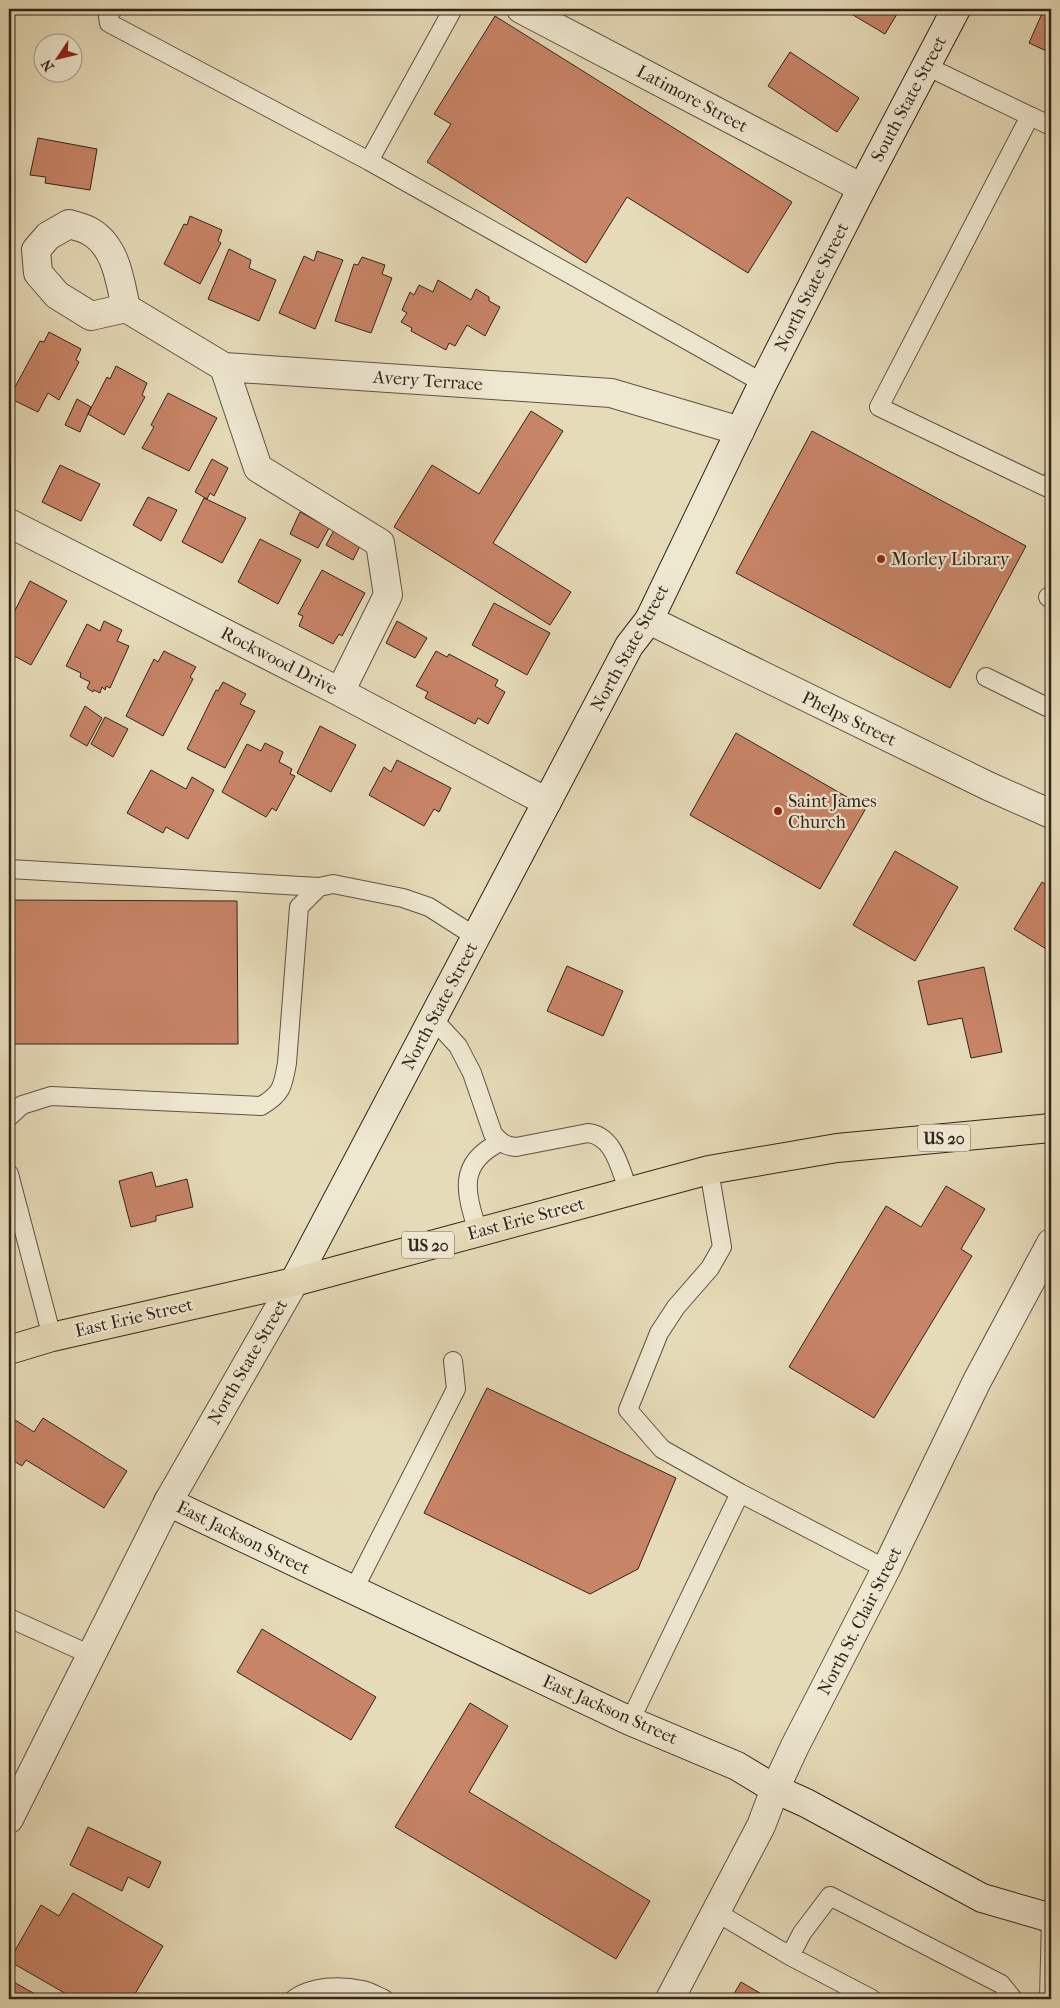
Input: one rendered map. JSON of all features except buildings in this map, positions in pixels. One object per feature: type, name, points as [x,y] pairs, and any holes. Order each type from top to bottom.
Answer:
[{"type":"main road","name":"East Erie Street","points":[[9,1350],[52,1337],[294,1282],[709,1170],[837,1148],[1051,1128]]},
{"type":"street","name":"Latimore Street","points":[[521,9],[862,188]]},
{"type":"street","name":"South State Street","points":[[862,188],[956,9]]},
{"type":"street","name":"North State Street","points":[[9,1819],[168,1502],[294,1282],[629,646],[649,620],[763,382],[862,188]]},
{"type":"street","name":"Avery Terrace","points":[[126,308],[224,367],[611,393],[740,431]]},
{"type":"street","points":[[224,367],[258,468],[380,543],[388,595],[340,692]]},
{"type":"street","name":"Rockwood Drive","points":[[9,523],[340,692],[547,802]]},
{"type":"street","name":"Phelps Street","points":[[649,620],[988,786],[1051,814]]},
{"type":"street","name":"North St. Clair Street","points":[[670,1999],[761,1826],[775,1789],[886,1569],[977,1381],[1051,1243]]},
{"type":"street","name":"East Jackson Street","points":[[168,1502],[352,1591],[630,1721],[737,1766],[775,1789],[806,1803],[982,1898],[1051,1918]]},
{"type":"lane","points":[[113,9],[108,16],[109,23],[369,161],[763,382]]},
{"type":"lane","points":[[369,161],[453,9]]},
{"type":"lane","points":[[926,66],[1051,126]]},
{"type":"lane","points":[[1030,116],[879,407],[1048,488],[1051,482]]},
{"type":"lane","points":[[986,677],[1051,709]]},
{"type":"lane","points":[[9,868],[319,887],[333,884],[403,898],[429,907],[476,937]]},
{"type":"lane","points":[[9,1117],[22,1105],[52,1096],[262,1106],[275,1098],[284,1084],[287,1063],[298,906],[319,887]]},
{"type":"lane","points":[[433,1019],[458,1046],[472,1073],[489,1124],[500,1142],[507,1146],[516,1147],[588,1133],[596,1134],[606,1140],[614,1153],[629,1192]]},
{"type":"lane","points":[[478,1232],[467,1196],[467,1178],[475,1160],[500,1142]]},
{"type":"lane","points":[[709,1170],[722,1247],[710,1268],[676,1307],[658,1333],[628,1410],[662,1449],[740,1493],[886,1569]]},
{"type":"lane","points":[[9,1174],[52,1337]]},
{"type":"lane","points":[[352,1591],[456,1389],[453,1361]]},
{"type":"lane","points":[[630,1721],[740,1493]]},
{"type":"lane","points":[[9,1618],[91,1655]]},
{"type":"lane","points":[[790,1956],[802,1933],[830,1896],[1001,1984],[1013,1999]]},
{"type":"lane","points":[[716,1912],[790,1956],[872,1999]]},
{"type":"lane","points":[[1049,1999],[1051,1918]]},
{"type":"lane","points":[[294,1999],[303,1993],[327,1987],[363,1990],[384,1999]]},
{"type":"place","name":"Morley Library","points":[[881,559]]},
{"type":"place","name":"Saint James Church","points":[[778,811]]}]
